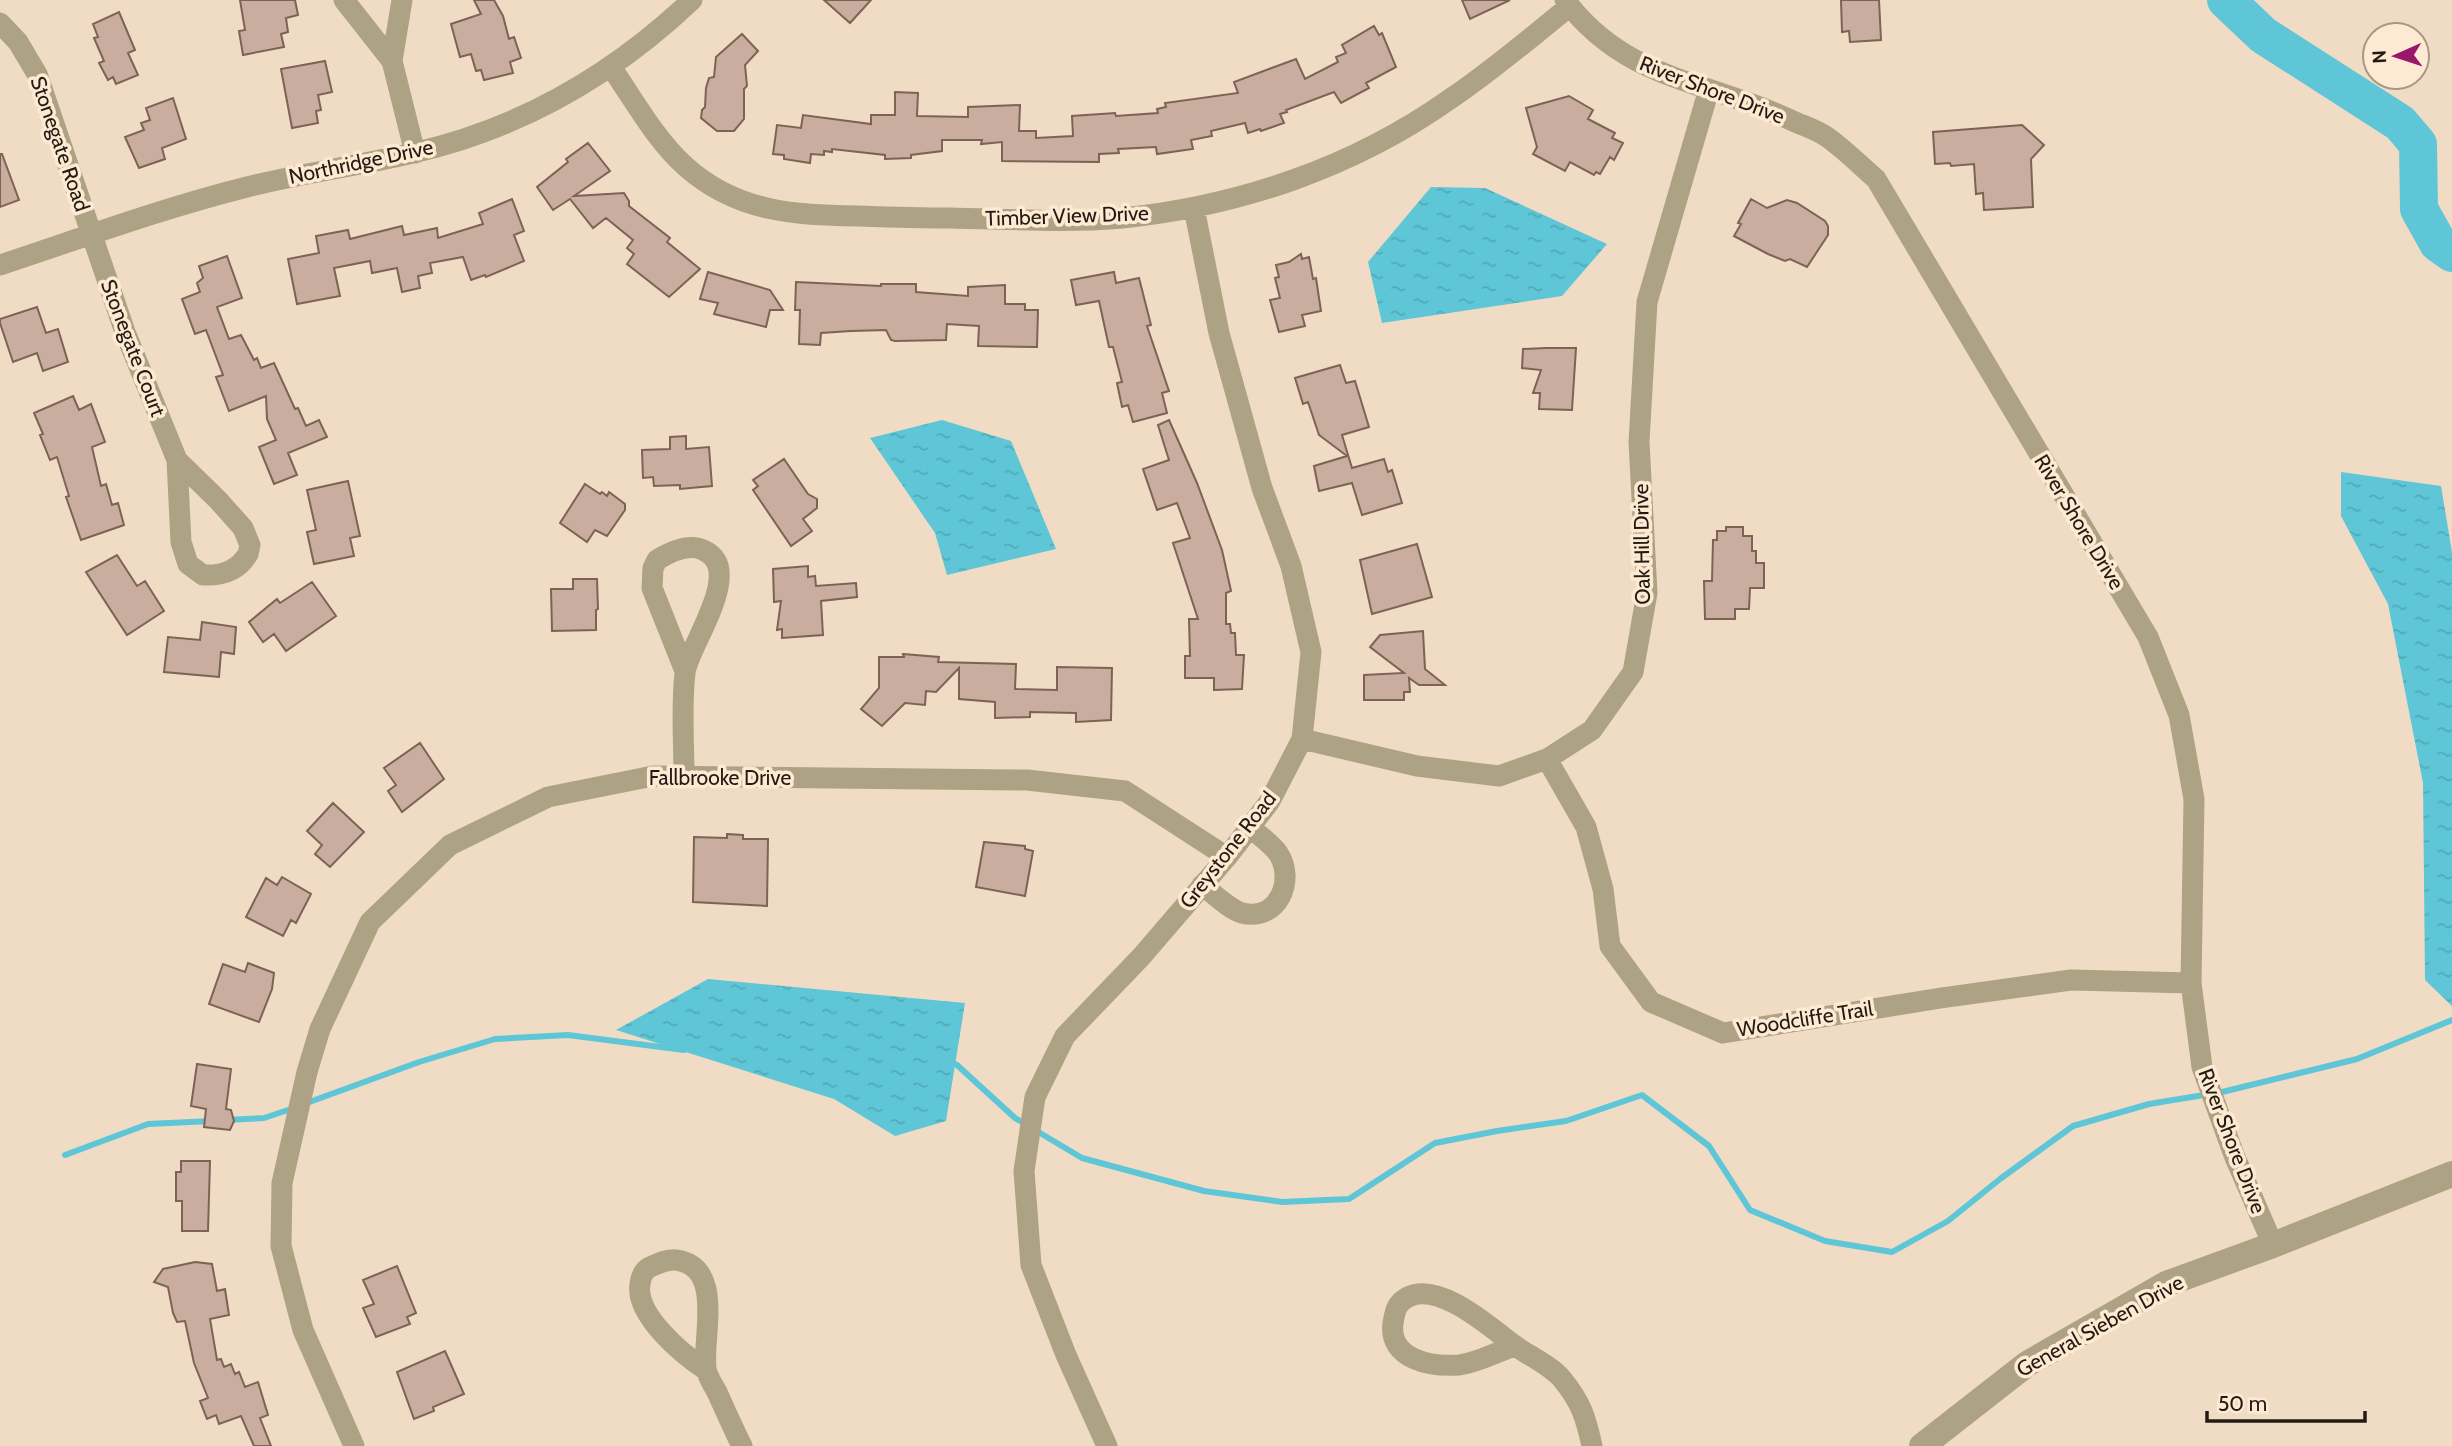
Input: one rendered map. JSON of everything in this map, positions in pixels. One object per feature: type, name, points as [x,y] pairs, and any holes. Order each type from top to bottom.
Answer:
[{"type":"street","points":[[344,0],[391,61],[415,153]]},
{"type":"street","points":[[391,61],[402,0]]},
{"type":"street","name":"Northridge Drive","points":[[0,265],[245,187],[415,153],[514,121],[551,103],[611,67],[692,0]]},
{"type":"street","name":"Timber View Drive","points":[[611,67],[657,133],[686,167],[724,192],[764,209],[808,215],[1072,220],[1120,218],[1194,208],[1280,185],[1347,159],[1449,100],[1567,3]]},
{"type":"street","name":"River Shore Drive","points":[[1567,3],[1603,40],[1628,57],[1655,71],[1774,112],[1826,136],[1876,179],[2148,637],[2179,715],[2194,799],[2191,983],[2202,1067],[2234,1155],[2273,1245]]},
{"type":"street","name":"Stonegate Road","points":[[0,23],[18,42],[37,74],[91,235]]},
{"type":"street","name":"Oak Hill Drive","points":[[1302,739],[1417,766],[1499,776],[1547,759],[1592,730],[1633,673],[1647,593],[1639,442],[1647,302],[1709,89]]},
{"type":"street","name":"Greystone Road","points":[[1107,1446],[1066,1355],[1031,1265],[1024,1171],[1035,1097],[1065,1036],[1141,957],[1227,857],[1270,801],[1302,739],[1311,652],[1291,566],[1262,488],[1219,333],[1194,208]]},
{"type":"street","name":"Stonegate Court","points":[[91,235],[125,332],[177,460],[181,542],[188,564],[203,575],[222,574],[234,569],[248,554],[250,545],[243,528],[177,460]]},
{"type":"street","points":[[684,776],[685,671],[652,588],[652,576],[657,560],[678,549],[692,548],[703,550],[712,557],[719,573],[717,597],[685,671]]},
{"type":"street","name":"Woodcliffe Trail","points":[[1547,759],[1586,827],[1602,889],[1610,946],[1651,1002],[1723,1033],[2070,980],[2191,983]]},
{"type":"street","name":"Fallbrooke Drive","points":[[354,1446],[303,1330],[281,1246],[282,1183],[307,1072],[320,1029],[370,922],[450,845],[548,797],[653,776],[1027,780],[1125,791],[1227,857]]},
{"type":"street","points":[[1202,885],[1239,912],[1255,915],[1268,912],[1280,897],[1286,881],[1278,852],[1250,827]]},
{"type":"street","name":"General Sieben Drive","points":[[1922,1446],[2027,1364],[2166,1284],[2452,1174]]},
{"type":"street","points":[[706,1370],[688,1358],[648,1314],[639,1293],[640,1280],[645,1269],[662,1261],[677,1260],[693,1266],[702,1278],[708,1302],[706,1370],[742,1446]]},
{"type":"street","points":[[1514,1346],[1461,1365],[1427,1364],[1408,1357],[1397,1345],[1392,1329],[1395,1310],[1401,1301],[1410,1296],[1420,1293],[1435,1294],[1490,1325],[1514,1346],[1560,1377],[1585,1412],[1592,1446]]},
{"type":"water","points":[[1431,187],[1485,188],[1607,244],[1562,296],[1382,323],[1368,262]]},
{"type":"water","points":[[942,420],[1011,441],[1056,549],[947,575],[935,533],[870,438]]},
{"type":"water","points":[[2341,472],[2441,486],[2452,552],[2452,1006],[2425,980],[2423,783],[2388,604],[2341,516]]},
{"type":"water","points":[[708,979],[965,1003],[946,1121],[895,1136],[834,1099],[616,1030]]},
{"type":"building","points":[[240,0],[295,0],[298,15],[286,18],[288,32],[281,34],[284,47],[243,55],[239,31],[245,30]]},
{"type":"building","points":[[474,0],[494,0],[503,16],[509,39],[514,37],[521,58],[510,62],[513,73],[484,80],[481,70],[476,71],[471,54],[460,57],[451,24],[481,14]]},
{"type":"building","points":[[824,0],[871,0],[850,23]]},
{"type":"building","points":[[1462,0],[1510,0],[1470,19]]},
{"type":"building","points":[[1841,0],[1879,0],[1881,40],[1850,42],[1849,31],[1842,32]]},
{"type":"building","points":[[119,12],[135,50],[128,53],[138,75],[116,84],[113,77],[108,80],[99,63],[104,61],[94,38],[98,37],[93,24]]},
{"type":"building","points":[[1374,26],[1379,35],[1382,33],[1396,67],[1366,83],[1369,88],[1341,103],[1334,92],[1286,110],[1287,112],[1280,114],[1284,123],[1261,131],[1260,129],[1248,133],[1245,123],[1211,131],[1212,136],[1191,140],[1193,149],[1157,154],[1156,147],[1118,149],[1119,153],[1099,154],[1099,162],[1002,161],[1002,142],[981,144],[982,140],[942,140],[942,151],[911,155],[911,158],[885,159],[885,155],[832,149],[832,152],[824,151],[824,155],[811,154],[810,163],[784,159],[784,155],[773,154],[777,125],[801,128],[803,115],[871,124],[871,115],[895,115],[895,92],[918,93],[917,116],[968,117],[968,107],[1020,105],[1019,131],[1036,131],[1036,138],[1073,136],[1072,116],[1158,113],[1157,109],[1166,107],[1165,103],[1238,93],[1234,82],[1296,59],[1305,79],[1338,62],[1336,57],[1346,53],[1342,45]]},
{"type":"building","points":[[742,34],[758,51],[745,65],[747,86],[744,89],[744,119],[734,131],[717,131],[701,118],[705,107],[706,88],[709,78],[714,77],[716,57]]},
{"type":"building","points":[[325,61],[332,92],[318,95],[321,110],[316,111],[318,123],[292,128],[281,69]]},
{"type":"building","points":[[1569,96],[1593,110],[1588,119],[1615,133],[1612,138],[1623,143],[1614,160],[1610,157],[1600,174],[1596,172],[1594,175],[1570,162],[1565,171],[1533,154],[1537,147],[1526,108]]},
{"type":"building","points":[[173,98],[186,139],[162,148],[165,159],[139,168],[125,137],[144,130],[141,123],[150,120],[146,108]]},
{"type":"building","points":[[2022,125],[2044,145],[2031,159],[2033,207],[1984,210],[1983,193],[1976,194],[1974,164],[1935,164],[1933,132]]},
{"type":"building","points":[[588,143],[610,171],[574,196],[624,193],[629,206],[670,238],[667,242],[700,269],[669,297],[627,264],[634,254],[627,248],[633,240],[606,218],[593,228],[570,199],[553,210],[537,187],[568,162],[566,159]]},
{"type":"building","points":[[0,154],[19,200],[0,207]]},
{"type":"building","points":[[512,199],[524,231],[514,235],[524,261],[486,277],[485,275],[471,280],[463,257],[430,263],[432,273],[418,276],[420,288],[402,292],[397,268],[372,273],[370,261],[334,268],[340,296],[297,304],[288,259],[319,253],[316,236],[348,230],[350,239],[402,226],[404,235],[437,228],[438,238],[483,224],[479,213]]},
{"type":"building","points":[[1751,199],[1767,208],[1787,200],[1797,203],[1825,221],[1828,235],[1807,267],[1790,259],[1785,261],[1768,254],[1734,236]]},
{"type":"building","points":[[1301,254],[1302,259],[1309,257],[1313,279],[1316,278],[1321,311],[1302,315],[1305,326],[1279,332],[1270,300],[1280,298],[1275,278],[1279,277],[1276,265],[1289,262]]},
{"type":"building","points":[[227,256],[242,298],[217,307],[229,339],[241,335],[261,368],[274,363],[295,409],[298,408],[306,426],[319,420],[327,437],[288,453],[297,475],[274,484],[259,447],[276,440],[267,419],[266,396],[229,411],[216,377],[223,375],[206,330],[195,334],[182,299],[200,292],[197,283],[203,278],[199,266]]},
{"type":"building","points":[[708,272],[770,290],[783,310],[770,310],[766,327],[714,314],[718,303],[700,299]]},
{"type":"building","points":[[1114,272],[1116,283],[1139,278],[1151,325],[1147,326],[1169,391],[1162,393],[1167,413],[1133,422],[1128,405],[1122,407],[1117,383],[1122,382],[1113,347],[1109,347],[1099,301],[1076,305],[1071,280]]},
{"type":"building","points":[[796,282],[881,286],[916,284],[916,292],[968,296],[968,287],[1005,285],[1005,304],[1025,304],[1025,310],[1038,310],[1037,347],[978,346],[979,326],[947,324],[946,340],[895,341],[891,340],[886,330],[821,333],[820,345],[799,344],[800,310],[795,310]]},
{"type":"building","points":[[37,307],[46,333],[58,329],[68,362],[43,371],[37,353],[13,362],[0,323],[0,319]]},
{"type":"building","points":[[1576,348],[1572,410],[1539,409],[1540,393],[1533,393],[1541,370],[1522,368],[1523,349]]},
{"type":"building","points":[[1340,365],[1346,383],[1355,381],[1369,427],[1342,435],[1352,468],[1384,459],[1388,472],[1392,470],[1402,503],[1362,515],[1352,483],[1319,491],[1314,466],[1347,456],[1319,435],[1308,402],[1303,404],[1295,378]]},
{"type":"building","points":[[73,396],[79,410],[91,404],[105,442],[92,447],[101,486],[106,484],[112,505],[118,503],[124,525],[81,540],[66,497],[69,496],[57,457],[50,460],[34,413]]},
{"type":"building","points":[[1169,420],[1197,483],[1222,550],[1231,591],[1226,593],[1226,624],[1230,624],[1231,633],[1235,633],[1236,655],[1244,655],[1242,689],[1214,690],[1214,678],[1185,678],[1185,656],[1190,656],[1189,619],[1198,619],[1173,543],[1190,538],[1177,503],[1157,510],[1143,469],[1169,460],[1158,425]]},
{"type":"building","points":[[686,436],[686,449],[709,447],[712,486],[680,489],[680,485],[654,486],[653,477],[643,478],[642,450],[670,449],[670,437]]},
{"type":"building","points":[[784,459],[808,494],[817,499],[817,508],[803,519],[812,531],[791,546],[753,490],[758,486],[753,480]]},
{"type":"building","points":[[348,481],[360,536],[350,538],[354,556],[314,564],[307,532],[316,530],[307,490]]},
{"type":"building","points":[[585,484],[600,494],[602,492],[607,496],[609,492],[625,504],[625,510],[607,536],[595,530],[587,542],[560,523]]},
{"type":"building","points":[[1726,527],[1743,527],[1743,536],[1752,536],[1752,551],[1756,551],[1756,563],[1764,563],[1764,588],[1750,588],[1749,609],[1735,609],[1735,619],[1705,619],[1704,581],[1712,581],[1713,540],[1717,540],[1717,531],[1726,531]]},
{"type":"building","points":[[1417,544],[1432,597],[1372,614],[1360,560]]},
{"type":"building","points":[[117,555],[137,586],[145,581],[164,611],[127,635],[86,572]]},
{"type":"building","points":[[808,566],[808,577],[815,576],[816,586],[856,583],[857,597],[821,601],[823,635],[782,638],[782,629],[777,630],[781,601],[774,602],[773,569]]},
{"type":"building","points":[[573,579],[597,579],[596,630],[552,631],[551,589],[573,589]]},
{"type":"building","points":[[312,582],[336,616],[286,651],[274,634],[263,642],[249,622],[277,599],[280,603]]},
{"type":"building","points":[[202,622],[236,627],[234,654],[221,652],[219,677],[164,672],[168,637],[200,640]]},
{"type":"building","points":[[1423,631],[1425,669],[1445,685],[1419,685],[1409,678],[1410,692],[1404,692],[1404,700],[1364,700],[1364,675],[1404,673],[1370,647],[1380,635]]},
{"type":"building","points":[[903,654],[939,657],[938,662],[1016,664],[1015,689],[1057,690],[1057,667],[1112,668],[1111,720],[1076,722],[1076,713],[1030,712],[1030,717],[995,718],[995,702],[959,699],[959,668],[936,692],[926,691],[925,705],[905,703],[882,726],[861,709],[879,688],[879,657],[904,657]]},
{"type":"building","points":[[420,743],[444,779],[402,812],[388,791],[396,785],[384,768]]},
{"type":"building","points":[[333,803],[364,832],[330,867],[315,854],[322,845],[307,831]]},
{"type":"building","points":[[727,834],[743,835],[743,839],[768,839],[767,906],[693,902],[694,837],[727,838]]},
{"type":"building","points":[[984,842],[1025,846],[1025,849],[1033,851],[1025,896],[976,887]]},
{"type":"building","points":[[282,877],[311,894],[296,923],[291,920],[283,936],[246,917],[266,878],[277,885]]},
{"type":"building","points":[[248,963],[274,973],[272,989],[259,1022],[209,1004],[223,964],[245,972]]},
{"type":"building","points":[[197,1064],[231,1069],[226,1109],[231,1110],[234,1121],[230,1130],[204,1127],[206,1109],[191,1106]]},
{"type":"building","points":[[181,1161],[210,1161],[208,1231],[182,1231],[182,1201],[176,1201],[176,1172],[181,1172]]},
{"type":"building","points":[[195,1262],[212,1264],[217,1291],[225,1289],[229,1315],[210,1319],[217,1360],[221,1359],[224,1367],[231,1364],[235,1374],[239,1372],[245,1387],[258,1382],[268,1415],[260,1418],[271,1446],[254,1446],[241,1416],[219,1424],[216,1415],[207,1419],[200,1401],[208,1398],[194,1363],[185,1321],[177,1322],[168,1287],[154,1282],[163,1269]]},
{"type":"building","points":[[397,1266],[416,1313],[407,1317],[410,1324],[376,1337],[363,1308],[374,1304],[363,1280]]},
{"type":"building","points":[[445,1351],[464,1394],[433,1407],[434,1411],[414,1419],[397,1372]]},
{"type":"waterway","points":[[2226,0],[2263,35],[2400,123],[2418,144],[2419,209],[2438,243],[2452,253]]},
{"type":"waterway","points":[[1035,1130],[1082,1158],[1204,1191],[1282,1202],[1349,1199],[1435,1143],[1566,1121],[1642,1095],[1709,1146],[1750,1210],[1825,1241],[1892,1252],[1948,1221],[2073,1126],[2149,1104],[2222,1092],[2357,1059],[2452,1020]]},
{"type":"waterway","points":[[304,1104],[419,1062],[495,1039],[568,1035],[684,1050]]},
{"type":"waterway","points":[[950,1062],[957,1065],[1025,1124]]},
{"type":"waterway","points":[[226,1120],[264,1118],[294,1108]]},
{"type":"waterway","points":[[65,1155],[148,1124],[212,1121]]}]
